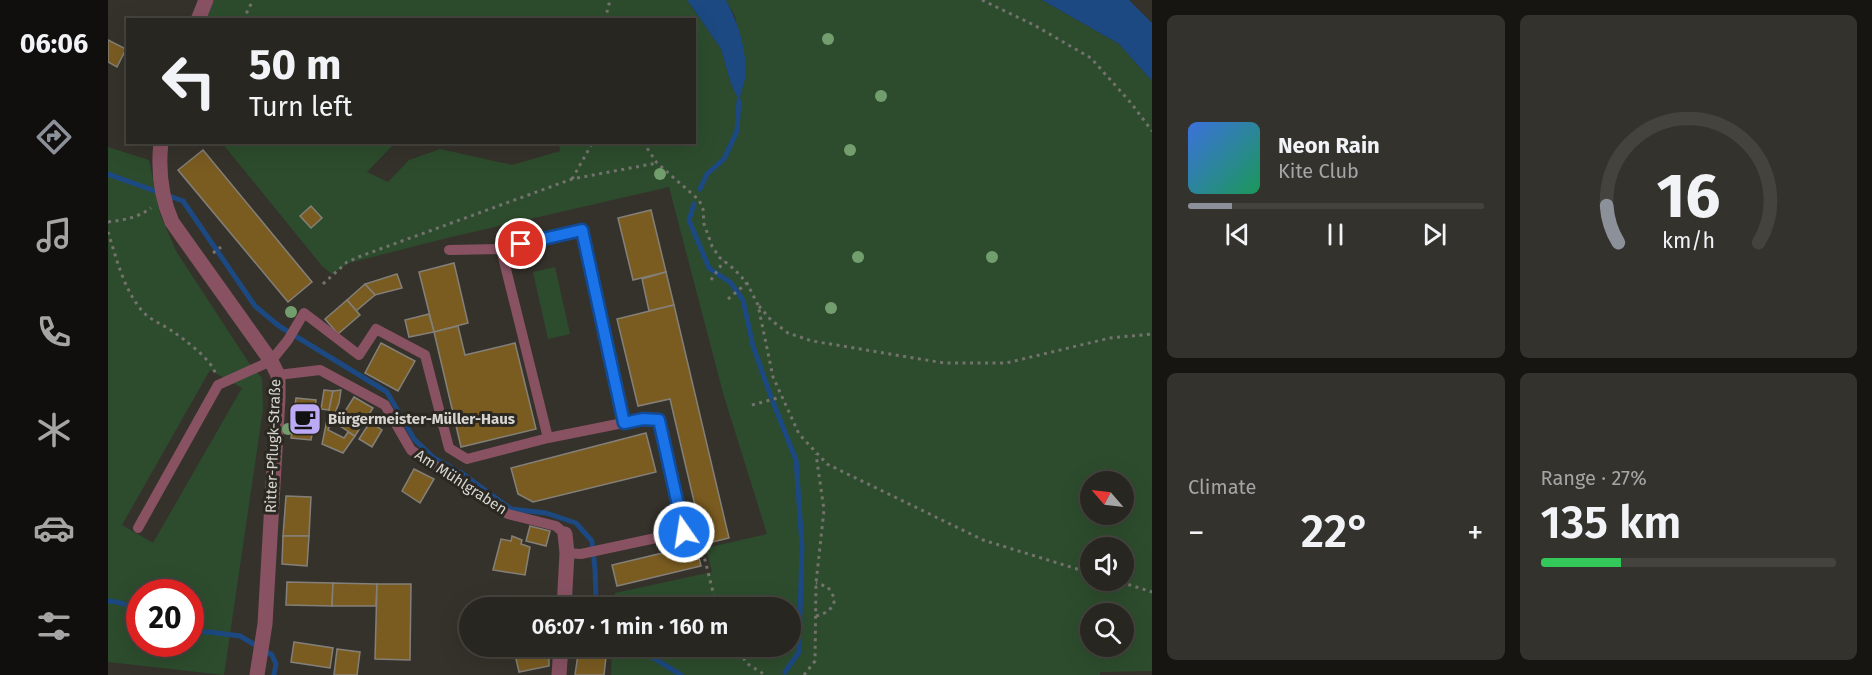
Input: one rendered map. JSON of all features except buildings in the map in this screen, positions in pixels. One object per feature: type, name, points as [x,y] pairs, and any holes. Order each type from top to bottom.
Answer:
[{"type":"street","points":[[199,18],[206,0]]},
{"type":"street","name":"Ritter-Pflugk-Straße","points":[[161,144],[164,204],[172,222],[274,368],[278,398],[265,624],[258,672]]},
{"type":"street","name":"Am Mühlgraben","points":[[565,534],[574,553],[566,597]]},
{"type":"street","points":[[559,675],[560,657]]},
{"type":"lane","points":[[449,250],[501,249],[582,230],[624,423]]},
{"type":"lane","points":[[501,249],[548,438]]},
{"type":"lane","points":[[138,528],[218,385],[274,368],[304,313],[359,355],[376,329],[425,355],[449,448],[467,459],[548,438],[643,419],[659,420],[684,532],[574,553]]},
{"type":"lane","name":"Am Mühlgraben","points":[[274,368],[320,370],[385,405],[411,450],[508,514],[556,526],[565,534]]},
{"type":"path","points":[[244,18],[253,0]]},
{"type":"path","points":[[606,18],[610,0]]},
{"type":"path","points":[[982,0],[1034,25],[1091,58],[1152,131]]},
{"type":"path","points":[[572,179],[592,144]]},
{"type":"path","points":[[644,144],[657,163],[699,200],[703,209],[704,224],[712,246],[719,257],[746,284],[758,305],[771,320],[788,333],[812,341],[944,363],[1006,363],[1110,338],[1152,334]]},
{"type":"path","points":[[323,284],[347,262],[361,256],[572,179],[657,163]]},
{"type":"path","points":[[108,222],[140,216],[152,207],[164,204]]},
{"type":"path","points":[[108,232],[128,292],[146,314],[173,331],[204,356],[214,368],[218,385]]},
{"type":"path","points":[[213,253],[221,247]]},
{"type":"path","points":[[711,280],[723,262]]},
{"type":"path","points":[[728,299],[746,284]]},
{"type":"path","points":[[758,305],[773,377],[781,397],[799,435],[827,464],[983,540],[1080,570]]},
{"type":"path","points":[[752,405],[781,397]]},
{"type":"path","points":[[804,675],[815,661],[816,583],[824,510],[816,452]]},
{"type":"path","points":[[701,544],[714,597]]},
{"type":"path","points":[[816,583],[828,587],[836,599],[833,607],[825,613],[816,615]]},
{"type":"path","points":[[1134,586],[1152,592]]},
{"type":"path","points":[[743,657],[765,675]]},
{"type":"green space","points":[[214,0],[687,0],[721,49],[731,84],[739,100],[746,75],[735,16],[726,0],[1042,0],[1119,44],[1152,81],[1152,671],[1100,672],[1100,675],[611,675],[612,657],[801,657],[801,597],[615,597],[615,593],[712,572],[706,548],[767,534],[723,393],[669,187],[349,263],[332,274],[322,266],[223,144],[394,144],[367,172],[388,182],[409,160],[440,149],[512,165],[560,151],[559,144],[696,144],[696,18],[207,18]]},
{"type":"green space","points":[[108,147],[149,160],[160,214],[176,251],[249,363],[262,378],[263,409],[224,675],[108,662]],"holes":[[[210,370],[242,388],[153,543],[122,525]]]},
{"type":"green space","points":[[555,267],[570,334],[548,339],[533,272]]},
{"type":"water","points":[[687,0],[726,0],[738,26],[745,54],[746,73],[739,101],[731,84],[721,49]]},
{"type":"water","points":[[1042,0],[1129,0],[1152,23],[1152,81],[1119,44]]},
{"type":"waterway","points":[[700,189],[707,174],[724,159],[737,131],[739,101]]},
{"type":"waterway","points":[[108,174],[183,201],[255,306],[279,326],[387,392],[414,439],[434,458],[463,474],[511,509],[546,513],[576,523],[592,541],[596,597]]},
{"type":"waterway","points":[[694,204],[689,220],[709,268],[731,283],[743,300],[753,346],[771,397]]},
{"type":"waterway","points":[[773,402],[796,460],[802,546],[799,652],[785,672]]},
{"type":"waterway","points":[[108,601],[126,605]]},
{"type":"waterway","points":[[204,632],[240,636],[272,655],[276,664],[274,675]]},
{"type":"waterway","points":[[652,657],[681,675]]},
{"type":"place","name":"Bürgermeister-Müller-Haus","points":[[305,419]]},
{"type":"route","points":[[521,244],[582,230],[624,423],[643,419],[659,420],[684,532]]}]
